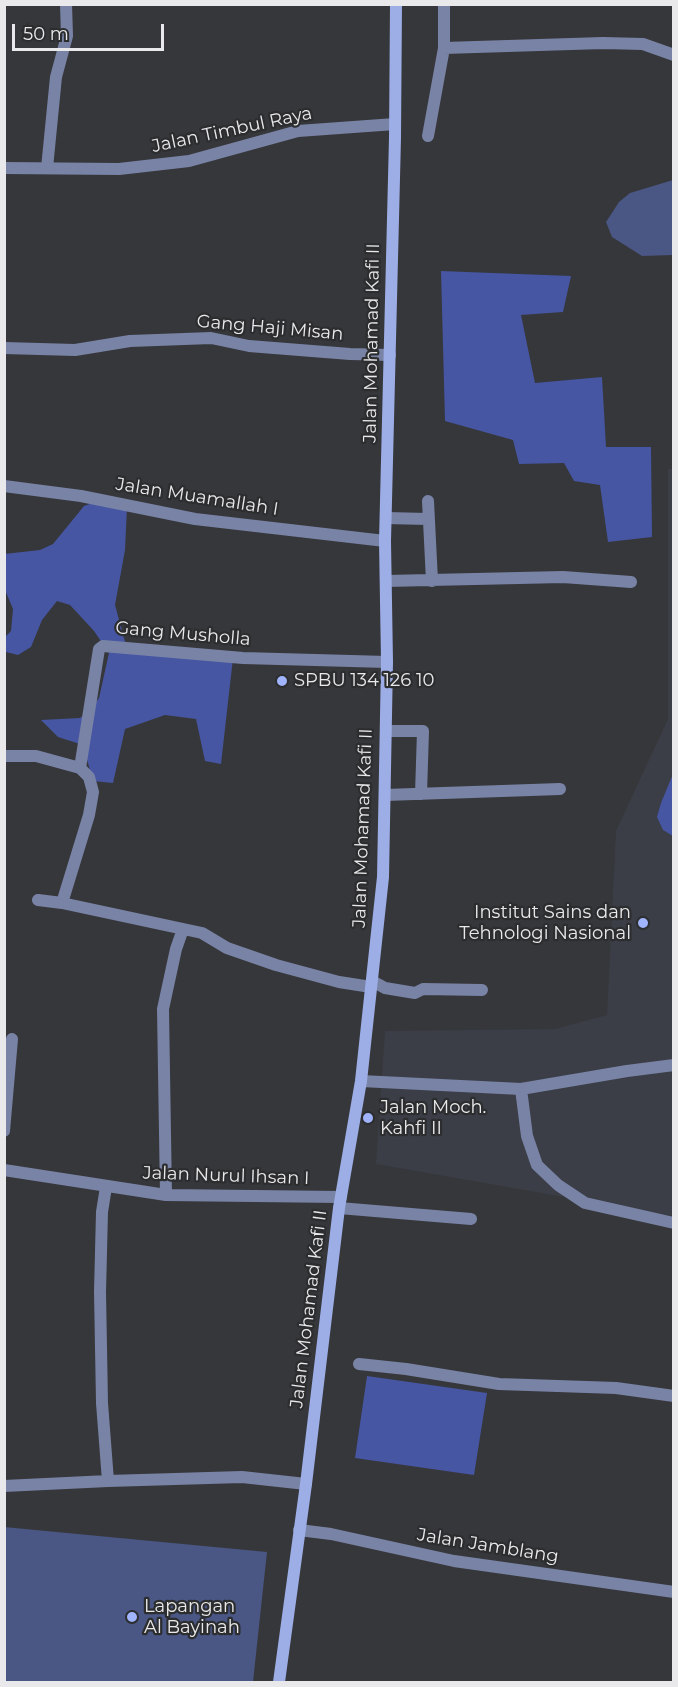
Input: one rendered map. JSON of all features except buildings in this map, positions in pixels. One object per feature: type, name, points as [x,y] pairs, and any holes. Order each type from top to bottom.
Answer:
[{"type":"main road","name":"Jalan Mohamad Kafi II","points":[[281,1682],[304,1531],[306,1484],[361,1081],[383,877],[389,790],[390,731],[387,662],[390,581],[385,541],[391,519],[390,354],[396,4]]},
{"type":"street","points":[[47,168],[56,77],[67,36],[66,4]]},
{"type":"street","points":[[428,136],[444,48],[444,4]]},
{"type":"street","points":[[444,48],[603,43],[643,44],[674,55]]},
{"type":"street","name":"Jalan Timbul Raya","points":[[4,168],[118,169],[189,161],[298,131],[395,124]]},
{"type":"street","name":"Gang Haji Misan","points":[[4,348],[75,350],[130,341],[211,338],[249,346],[340,353],[390,354]]},
{"type":"street","name":"Jalan Muamallah I","points":[[4,486],[81,496],[195,519],[385,541]]},
{"type":"street","points":[[428,501],[425,519],[428,581]]},
{"type":"street","points":[[391,519],[425,519]]},
{"type":"street","points":[[390,581],[563,577],[632,582]]},
{"type":"street","name":"Gang Musholla","points":[[80,768],[99,649],[103,646],[243,658],[387,662]]},
{"type":"street","points":[[390,731],[423,731],[415,790]]},
{"type":"street","points":[[4,756],[36,756],[80,768],[89,777],[93,792],[89,814],[62,903]]},
{"type":"street","points":[[389,790],[560,789]]},
{"type":"street","points":[[38,900],[202,933],[227,948],[276,965],[339,982],[372,984],[415,993],[423,989],[482,990]]},
{"type":"street","points":[[166,1195],[163,1009],[183,929]]},
{"type":"street","points":[[4,1131],[12,1039]]},
{"type":"street","points":[[361,1081],[521,1089],[674,1065]]},
{"type":"street","points":[[521,1089],[527,1136],[537,1165],[558,1185],[585,1203],[674,1223]]},
{"type":"street","name":"Jalan Nurul Ihsan I","points":[[4,1170],[166,1195],[343,1205],[362,1210],[471,1219]]},
{"type":"street","points":[[106,1187],[102,1212],[100,1292],[102,1403],[108,1481]]},
{"type":"street","points":[[359,1364],[500,1384],[616,1388],[674,1396]]},
{"type":"street","points":[[4,1486],[242,1477],[306,1484]]},
{"type":"street","name":"Jalan Jamblang","points":[[304,1531],[331,1534],[454,1561],[674,1592]]},
{"type":"shaded area","points":[[673,180],[673,255],[642,256],[612,237],[606,222],[619,202],[630,193]]},
{"type":"shaded area","points":[[441,271],[571,276],[563,312],[521,315],[535,383],[602,377],[606,447],[651,447],[652,537],[608,542],[600,485],[574,481],[564,463],[519,464],[513,440],[445,421]]},
{"type":"shaded area","name":"Institut Sains dan Tehnologi Nasional","points":[[668,469],[673,469],[673,1216],[376,1164],[385,1031],[555,1029],[607,1015],[616,831],[668,719]]},
{"type":"shaded area","points":[[98,501],[127,507],[125,550],[115,605],[127,649],[233,658],[221,764],[205,761],[196,719],[165,715],[125,729],[113,783],[93,781],[83,745],[58,737],[41,720],[80,718],[90,710],[99,698],[109,653],[94,631],[70,605],[57,601],[42,620],[31,647],[18,655],[6,652],[5,637],[11,631],[13,609],[5,590],[4,554],[40,550],[53,544],[84,506]]},
{"type":"shaded area","points":[[673,774],[673,836],[663,830],[657,817]]},
{"type":"shaded area","points":[[367,1376],[487,1393],[474,1475],[355,1458]]},
{"type":"shaded area","name":"Lapangan Al Bayinah","points":[[4,1527],[267,1552],[253,1682],[5,1682]]},
{"type":"place","name":"SPBU 134 126 10","points":[[282,681]]},
{"type":"place","name":"Institut Sains dan Tehnologi Nasional","points":[[643,923]]},
{"type":"place","name":"Jalan Moch. Kahfi II","points":[[368,1118]]},
{"type":"place","name":"Lapangan Al Bayinah","points":[[132,1617]]}]
